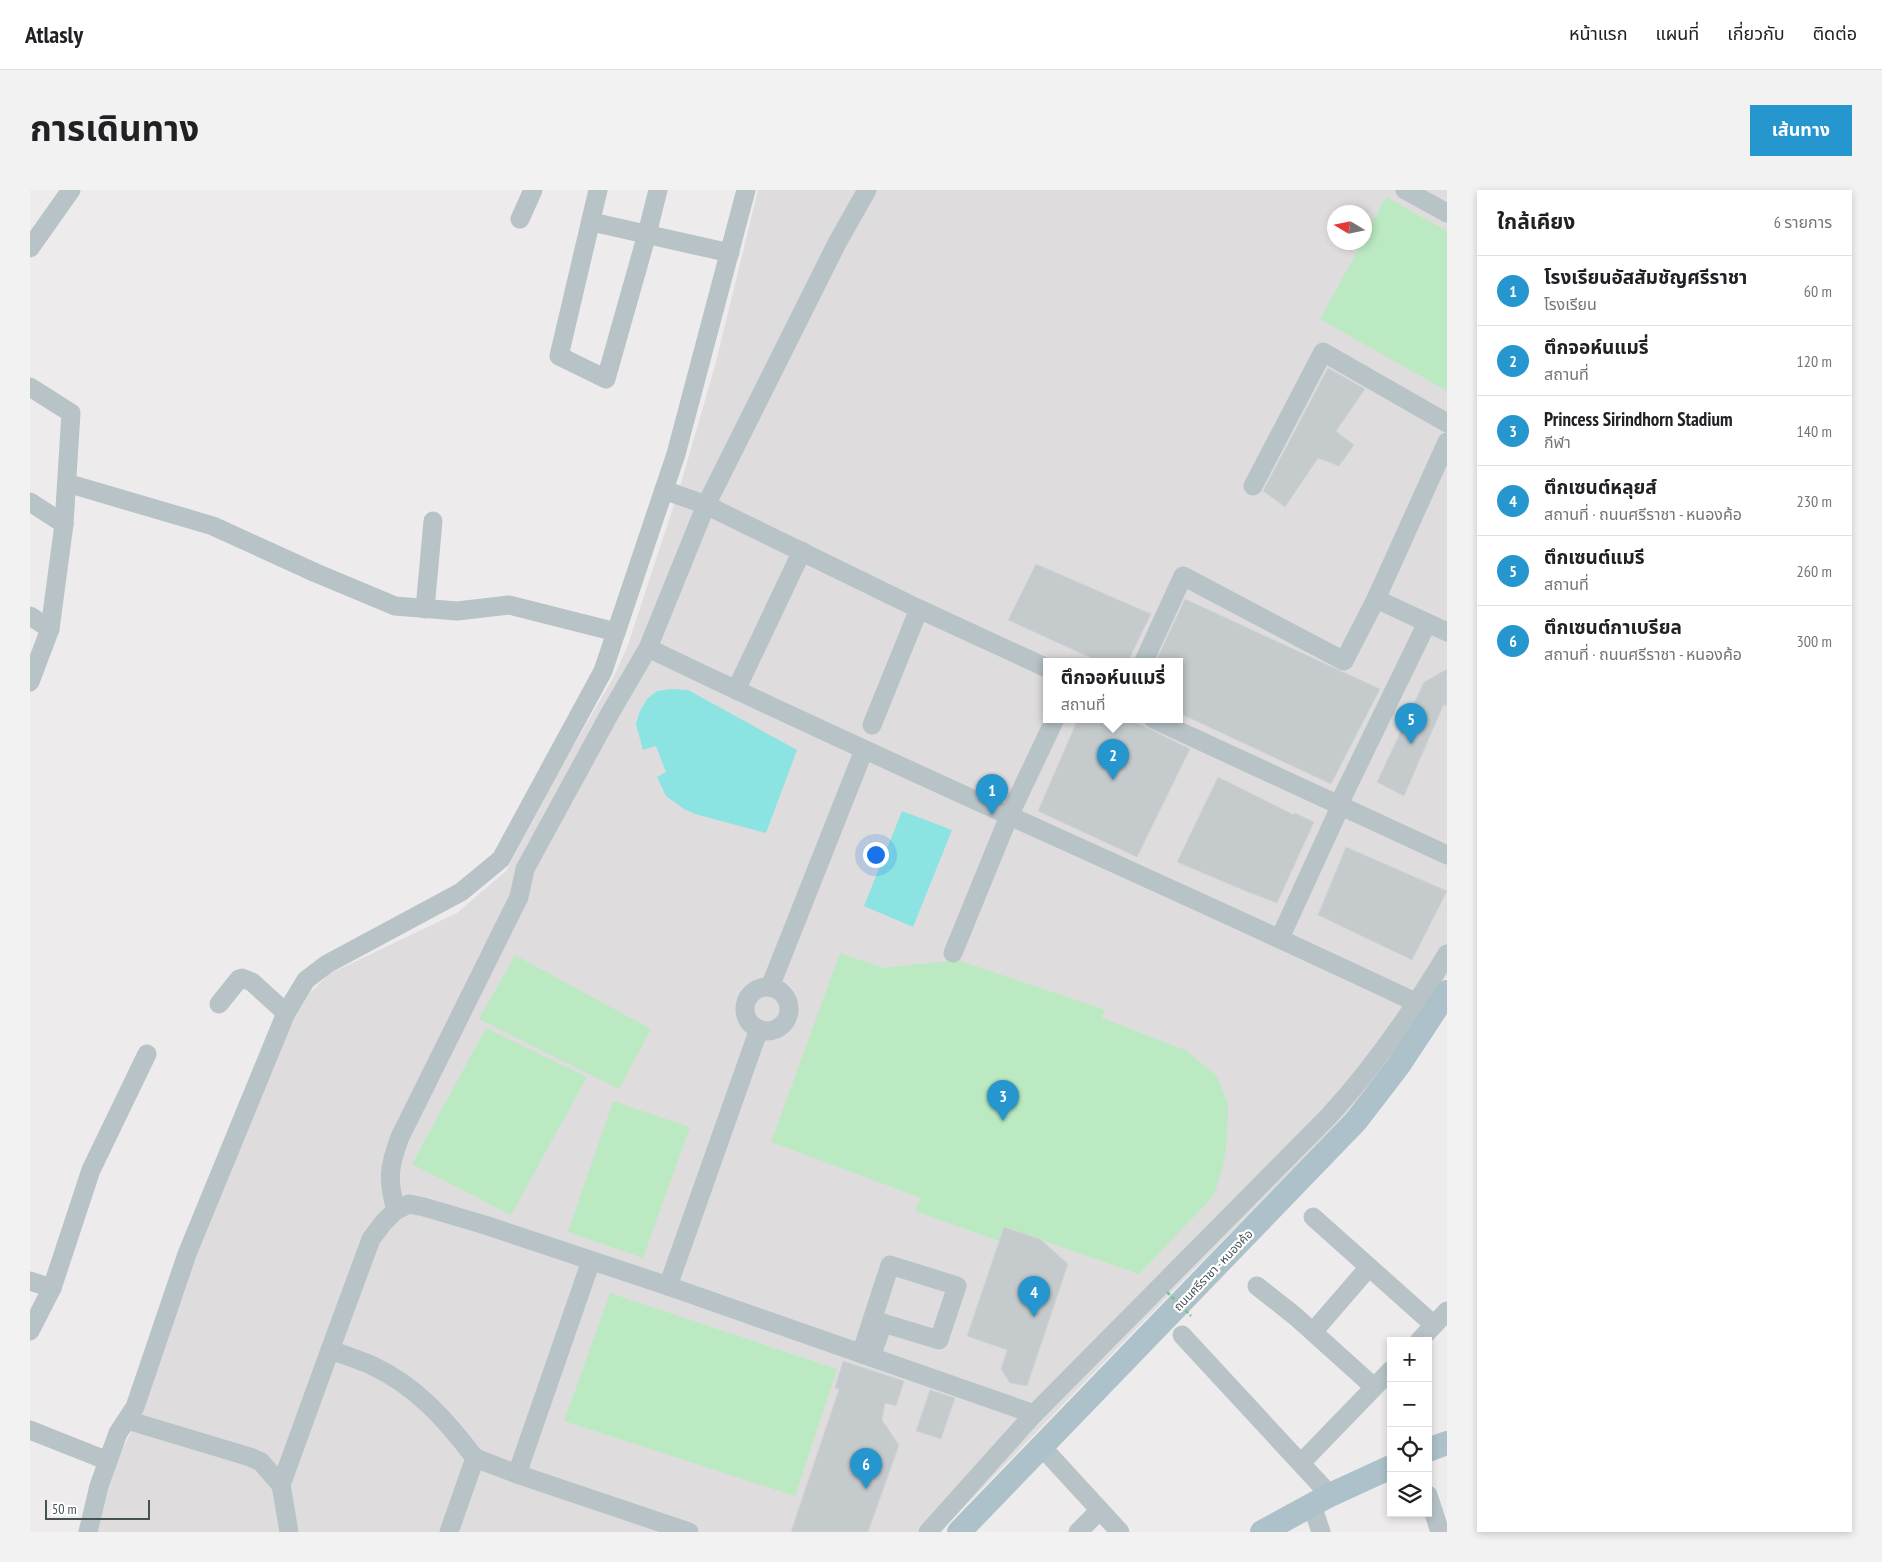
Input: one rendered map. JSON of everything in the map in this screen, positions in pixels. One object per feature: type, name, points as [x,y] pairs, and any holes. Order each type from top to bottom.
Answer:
[{"type":"main road","name":"ถนนศรีราชา - หนองค้อ","points":[[959,1532],[1356,1121],[1400,1065],[1447,992]]},
{"type":"main road","points":[[1432,1449],[1447,1443]]},
{"type":"main road","points":[[1262,1532],[1321,1500],[1387,1468]]},
{"type":"street","points":[[30,248],[71,190]]},
{"type":"street","points":[[520,219],[533,190]]},
{"type":"street","points":[[598,190],[559,356],[606,379],[658,190]]},
{"type":"street","points":[[88,1532],[99,1486],[118,1432],[135,1406],[187,1254],[286,1013],[306,980],[327,964],[460,892],[501,859],[603,670],[676,454],[746,190]]},
{"type":"street","points":[[396,1210],[390,1191],[390,1175],[393,1156],[400,1137],[519,897],[525,869],[648,648],[706,505],[836,243],[867,190]]},
{"type":"street","points":[[1405,190],[1447,213]]},
{"type":"street","points":[[592,222],[730,253]]},
{"type":"street","points":[[1253,486],[1323,352],[1447,424]]},
{"type":"street","points":[[30,388],[71,413],[64,524],[50,629],[30,682]]},
{"type":"street","points":[[1145,658],[1182,576],[1344,660],[1376,599],[1447,442]]},
{"type":"street","points":[[67,483],[214,526],[316,573],[396,606],[457,611],[508,605],[616,632]]},
{"type":"street","points":[[664,490],[706,505],[802,550],[919,609],[1043,666]]},
{"type":"street","points":[[30,502],[64,524]]},
{"type":"street","points":[[424,609],[433,522]]},
{"type":"street","points":[[736,690],[802,550]]},
{"type":"street","points":[[1376,599],[1447,632]]},
{"type":"street","points":[[872,725],[919,609]]},
{"type":"street","points":[[30,616],[50,629]]},
{"type":"street","points":[[1280,938],[1340,805],[1427,623]]},
{"type":"street","points":[[648,648],[864,750],[1280,938],[1418,1003]]},
{"type":"street","points":[[953,953],[1009,816],[1053,723]]},
{"type":"street","points":[[1163,723],[1447,855]]},
{"type":"street","points":[[770,987],[864,750]]},
{"type":"street","points":[[928,1532],[1034,1414],[1358,1085],[1418,1003],[1447,954]]},
{"type":"street","points":[[219,1004],[238,980],[242,978],[252,982],[286,1013]]},
{"type":"street","points":[[770,987],[783,994],[789,1007],[788,1014],[785,1021],[774,1030],[759,1029],[749,1020],[746,1014],[747,1000],[756,990],[770,987]]},
{"type":"street","points":[[668,1286],[759,1029]]},
{"type":"street","points":[[30,1331],[52,1288],[91,1170],[147,1054]]},
{"type":"street","points":[[289,1532],[282,1485],[330,1350],[371,1240],[383,1223],[396,1210],[408,1204],[424,1207],[668,1286],[1034,1414]]},
{"type":"street","points":[[1313,1217],[1434,1325]]},
{"type":"street","points":[[517,1474],[591,1261]]},
{"type":"street","points":[[890,1265],[956,1286],[939,1340],[883,1322],[866,1355],[890,1265]]},
{"type":"street","points":[[1313,1332],[1369,1267]]},
{"type":"street","points":[[30,1281],[52,1288]]},
{"type":"street","points":[[1257,1286],[1313,1332],[1374,1387]]},
{"type":"street","points":[[1423,1337],[1447,1311]]},
{"type":"street","points":[[1182,1335],[1301,1463],[1321,1500],[1321,1532]]},
{"type":"street","points":[[330,1350],[374,1366],[409,1387],[427,1402],[455,1432],[475,1458],[688,1532]]},
{"type":"street","points":[[1301,1463],[1387,1374]]},
{"type":"street","points":[[127,1420],[250,1456],[265,1467],[282,1485]]},
{"type":"street","points":[[30,1430],[108,1460]]},
{"type":"street","points":[[1041,1446],[1120,1532]]},
{"type":"street","points":[[449,1532],[475,1458]]},
{"type":"street","points":[[1432,1504],[1442,1528]]},
{"type":"street","points":[[1078,1532],[1099,1511]]},
{"type":"path","points":[[1168,1292],[1191,1316]]},
{"type":"shaded area","points":[[758,190],[1447,190],[1447,976],[1370,1091],[1165,1299],[940,1532],[95,1532],[103,1488],[138,1418],[189,1267],[292,1020],[310,993],[329,974],[457,913],[506,871],[566,759],[613,678],[628,645],[681,483],[715,366]]},
{"type":"green space","points":[[1386,197],[1447,231],[1447,391],[1320,319],[1358,250],[1372,250],[1372,224]]},
{"type":"green space","points":[[840,953],[883,968],[958,960],[1105,1010],[1102,1018],[1185,1050],[1216,1075],[1228,1103],[1227,1140],[1223,1167],[1215,1192],[1205,1205],[1139,1274],[1004,1227],[999,1241],[915,1211],[921,1198],[771,1142]]},
{"type":"green space","points":[[515,955],[651,1029],[619,1089],[479,1019]]},
{"type":"green space","points":[[486,1028],[587,1077],[511,1215],[412,1164]]},
{"type":"green space","points":[[613,1101],[690,1127],[643,1258],[568,1232]]},
{"type":"green space","points":[[610,1293],[837,1369],[795,1496],[564,1421]]},
{"type":"water","points":[[671,689],[688,690],[797,750],[766,833],[695,814],[684,809],[666,796],[657,777],[666,772],[656,746],[643,750],[636,724],[640,711],[647,699],[657,691]]},
{"type":"water","points":[[902,811],[952,830],[913,927],[864,906]]},
{"type":"building","points":[[1328,368],[1365,389],[1336,431],[1354,445],[1339,466],[1318,458],[1285,507],[1263,491]]},
{"type":"building","points":[[1036,564],[1151,614],[1129,658],[1091,658],[1008,620]]},
{"type":"building","points":[[1185,599],[1380,689],[1331,784],[1183,715],[1183,658],[1157,658]]},
{"type":"building","points":[[1447,669],[1447,705],[1443,706],[1404,796],[1377,782],[1424,682]]},
{"type":"building","points":[[1076,723],[1137,723],[1190,749],[1137,857],[1038,811]]},
{"type":"building","points":[[1218,777],[1294,815],[1295,813],[1314,822],[1277,903],[1177,862]]},
{"type":"building","points":[[1346,847],[1447,891],[1412,960],[1318,915]]},
{"type":"building","points":[[1004,1227],[1040,1239],[1068,1264],[1027,1386],[1010,1383],[1001,1369],[1007,1350],[967,1336]]},
{"type":"building","points":[[843,1361],[904,1381],[896,1406],[885,1403],[882,1420],[899,1445],[868,1532],[791,1532],[839,1389],[835,1388]]},
{"type":"building","points":[[930,1390],[955,1398],[941,1439],[916,1431]]},
{"type":"place","name":"ตึกเซนต์แมรี","points":[[1411,744]]},
{"type":"place","name":"ตึกจอห์นแมรี่","points":[[1113,780]]},
{"type":"place","name":"โรงเรียนอัสสัมชัญศรีราชา","points":[[992,815]]},
{"type":"place","name":"Princess Sirindhorn Stadium","points":[[1003,1121]]},
{"type":"place","name":"ตึกเซนต์หลุยส์","points":[[1034,1317]]},
{"type":"place","name":"ตึกเซนต์กาเบรียล","points":[[866,1489]]}]
